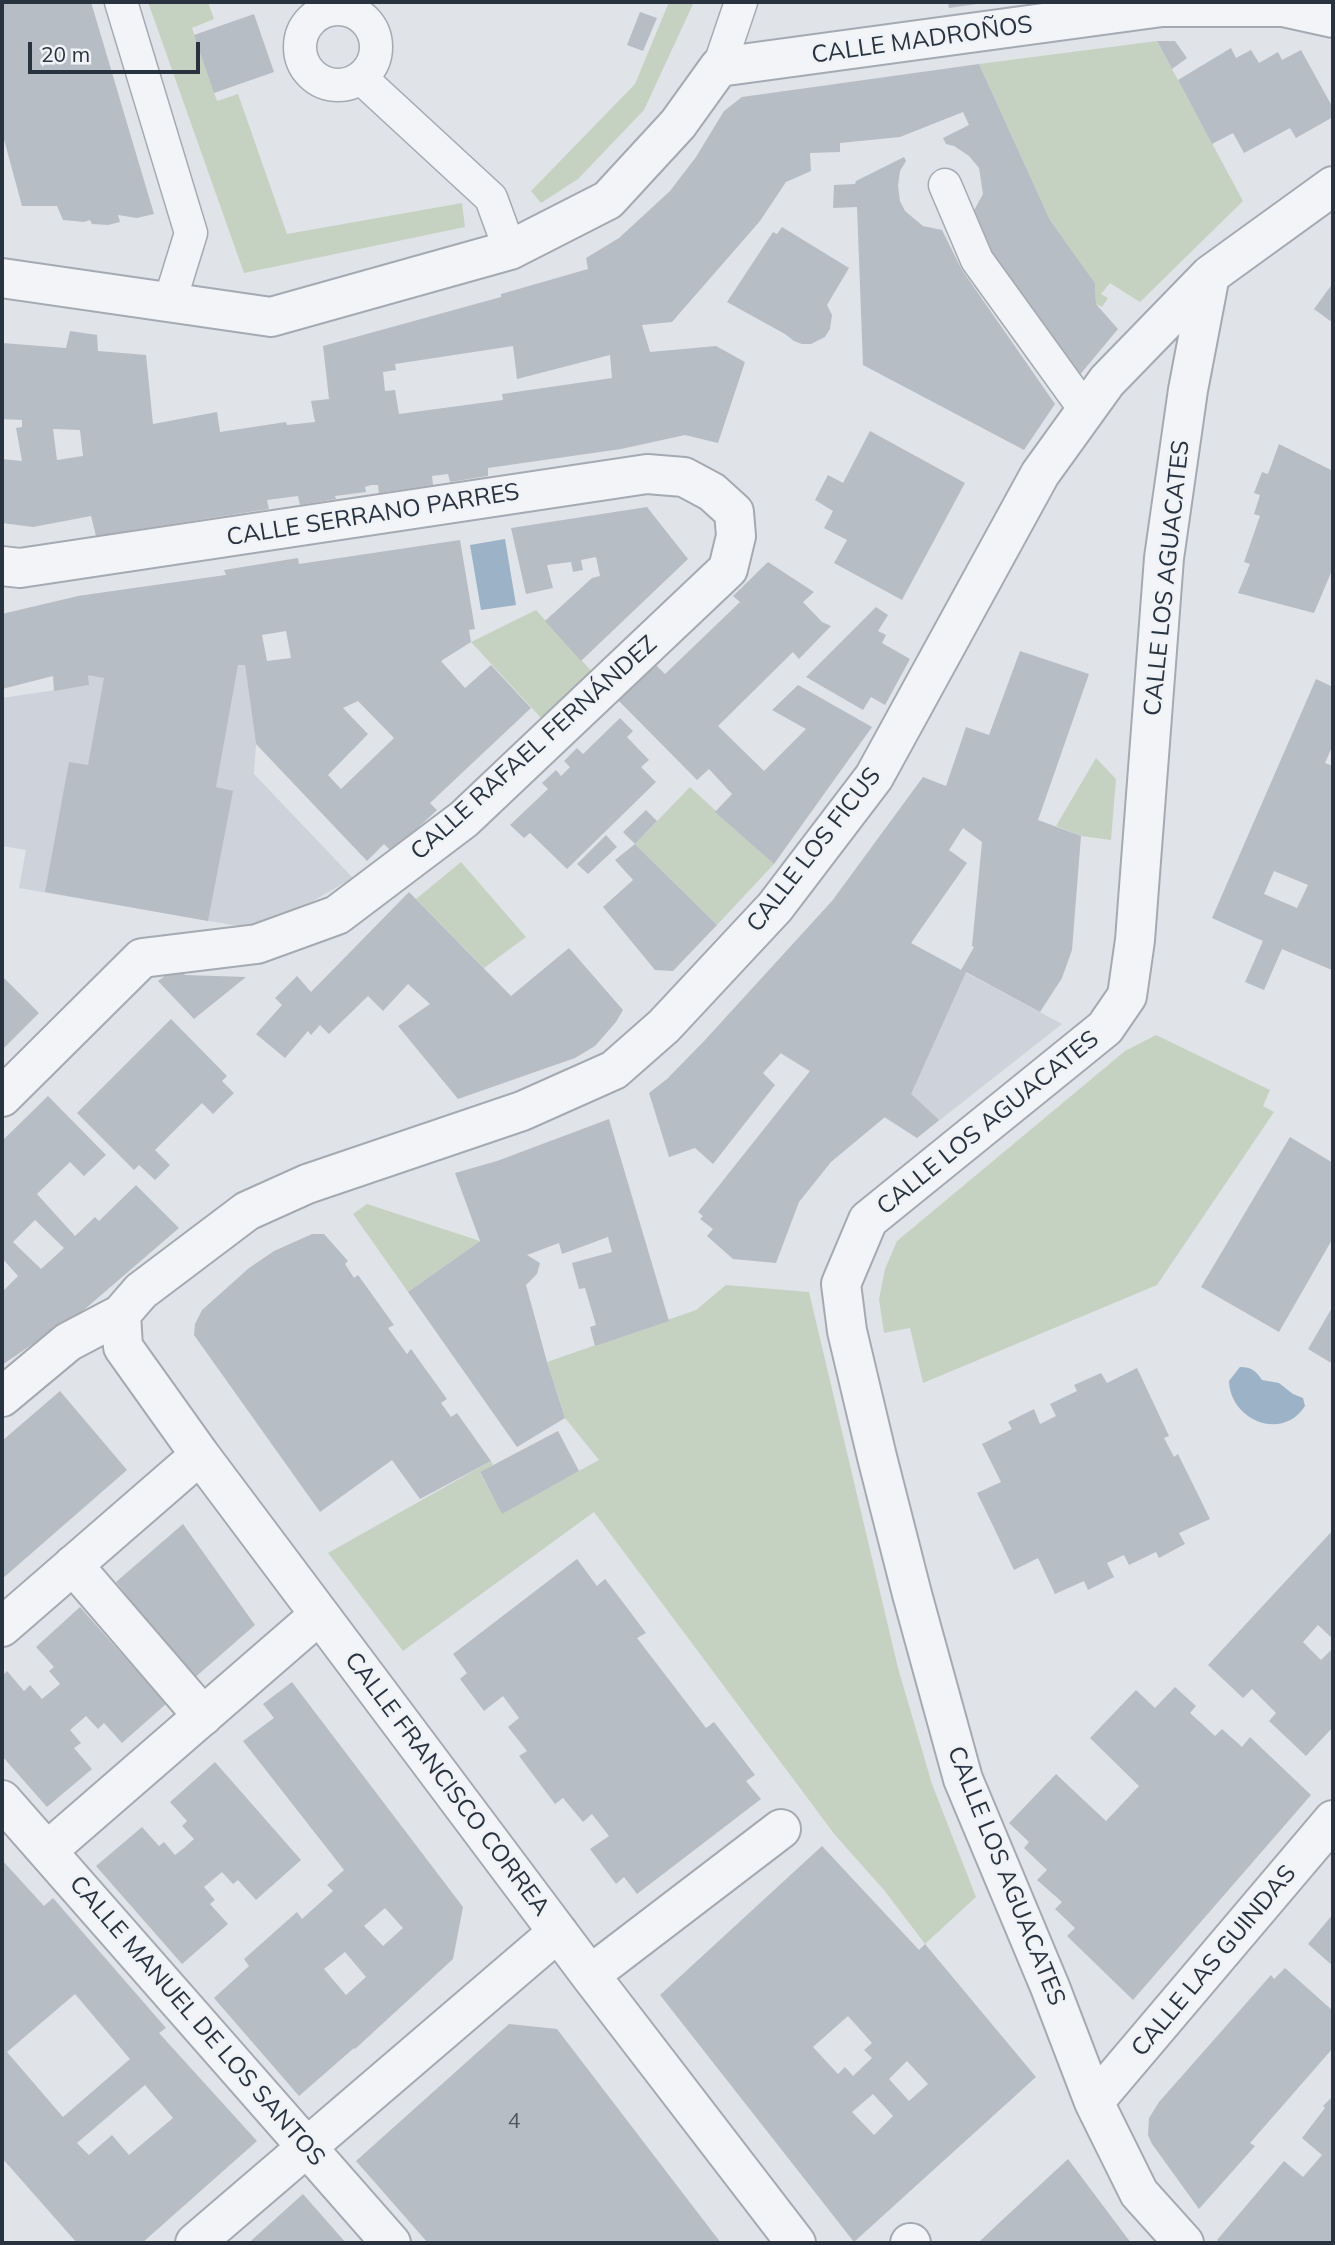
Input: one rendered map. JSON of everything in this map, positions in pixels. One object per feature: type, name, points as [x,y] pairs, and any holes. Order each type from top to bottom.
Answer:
[{"type":"street","name":"CALLE MADROÑOS","points":[[719,67],[1162,7],[1283,8],[1333,18]]},
{"type":"street","points":[[2,278],[271,317],[510,250],[608,200],[678,124],[719,67]]},
{"type":"street","name":"CALLE LOS FICUS","points":[[121,1314],[141,1291],[247,1211],[307,1184],[545,1101],[614,1070],[664,1026],[775,907],[874,778],[1040,474],[1107,381],[1210,275],[1333,186]]},
{"type":"street","name":"CALLE LOS AGUACATES","points":[[1184,2243],[1139,2193],[1094,2102],[1050,1987],[963,1779],[877,1457],[847,1331],[841,1284],[869,1220],[1105,1028],[1127,996],[1135,940],[1164,558],[1188,390],[1210,275]]},
{"type":"street","name":"CALLE SERRANO PARRES","points":[[2,566],[20,568],[647,474],[684,477],[712,492],[734,512]]},
{"type":"street","name":"CALLE RAFAEL FERNÁNDEZ","points":[[2,1097],[142,958],[257,944],[337,915],[464,819],[727,569],[736,536],[734,512]]},
{"type":"street","points":[[2,1398],[68,1342],[121,1314]]},
{"type":"street","name":"CALLE FRANCISCO CORREA","points":[[121,1314],[123,1347],[200,1455],[590,1975],[796,2243]]},
{"type":"street","points":[[2,1628],[200,1455]]},
{"type":"street","points":[[73,1565],[203,1716]]},
{"type":"street","points":[[47,1851],[319,1615]]},
{"type":"street","name":"CALLE MANUEL DE LOS SANTOS","points":[[2,1800],[391,2243]]},
{"type":"street","name":"CALLE LAS GUINDAS","points":[[1094,2102],[1333,1820]]},
{"type":"street","points":[[590,1975],[781,1829]]},
{"type":"street","points":[[195,2243],[558,1932]]},
{"type":"lane","points":[[121,2],[191,233],[169,304]]},
{"type":"lane","points":[[719,67],[741,2]]},
{"type":"lane","points":[[362,78],[491,198],[510,250]]},
{"type":"lane","points":[[945,185],[976,260],[1086,411]]},
{"type":"shaded area","points":[[226,575],[245,665],[256,744],[254,774],[353,878],[276,922],[244,927],[19,888],[26,850],[2,846],[2,698],[89,685],[78,596]]},
{"type":"shaded area","points":[[832,901],[1062,1024],[917,1138],[725,1019]]},
{"type":"green space","points":[[148,2],[208,2],[214,19],[192,28],[217,101],[238,94],[287,234],[462,203],[465,227],[244,273]]},
{"type":"green space","points":[[669,2],[694,2],[644,110],[578,179],[541,203],[531,191],[635,84]]},
{"type":"green space","points":[[1157,41],[1243,201],[1140,302],[1110,283],[1101,294],[1108,298],[1102,307],[1096,304],[1095,283],[1050,220],[979,64]]},
{"type":"green space","points":[[536,610],[593,673],[543,720],[471,642]]},
{"type":"green space","points":[[1096,758],[1116,779],[1111,840],[1081,836],[1056,826]]},
{"type":"green space","points":[[690,787],[774,864],[717,925],[635,844]]},
{"type":"green space","points":[[461,862],[526,937],[484,968],[416,899]]},
{"type":"green space","points":[[1156,1035],[1270,1090],[1263,1106],[1274,1112],[1157,1285],[923,1383],[910,1328],[884,1333],[879,1299],[885,1269],[897,1241],[1125,1051]]},
{"type":"green space","points":[[367,1204],[480,1241],[408,1292],[353,1214]]},
{"type":"green space","points":[[726,1285],[809,1292],[898,1668],[932,1784],[976,1897],[925,1944],[884,1890],[835,1835],[594,1512],[403,1651],[328,1553],[491,1461],[493,1465],[480,1473],[502,1513],[599,1460],[565,1418],[547,1362],[696,1310]]},
{"type":"water","points":[[505,539],[516,605],[481,610],[470,545]]},
{"type":"water","points":[[1240,1367],[1253,1370],[1262,1380],[1279,1383],[1303,1398],[1305,1406],[1295,1417],[1284,1423],[1259,1422],[1247,1416],[1232,1395],[1229,1381]]},
{"type":"building","points":[[2,2],[91,2],[154,214],[137,218],[118,215],[120,222],[108,225],[92,224],[90,220],[63,220],[57,206],[22,206],[2,132]]},
{"type":"building","points":[[948,2],[984,2],[984,3],[949,8]]},
{"type":"building","points":[[640,12],[657,18],[643,51],[627,45]]},
{"type":"building","points":[[254,14],[274,72],[214,93],[194,35]]},
{"type":"building","points":[[1157,41],[1175,41],[1187,58],[1172,69]]},
{"type":"building","points":[[1231,48],[1236,58],[1251,50],[1259,63],[1278,52],[1282,60],[1301,50],[1333,108],[1333,117],[1296,138],[1290,128],[1244,153],[1233,133],[1212,144],[1178,80]]},
{"type":"building","points":[[979,64],[1050,220],[1095,283],[1096,304],[1118,329],[1078,377],[991,252],[972,214],[983,194],[979,168],[969,156],[946,144],[943,138],[969,125],[963,112],[900,137],[840,143],[840,152],[810,153],[811,171],[786,182],[760,221],[672,322],[642,325],[650,352],[716,346],[745,362],[718,443],[685,435],[621,449],[488,468],[488,476],[450,482],[448,474],[432,476],[433,485],[379,493],[378,485],[371,485],[365,487],[366,492],[300,505],[298,496],[267,500],[269,509],[96,536],[91,516],[33,527],[2,523],[2,459],[22,461],[16,428],[22,427],[22,420],[2,419],[2,343],[66,348],[70,331],[97,335],[98,351],[146,355],[153,424],[217,412],[220,432],[286,422],[287,425],[315,422],[311,401],[329,399],[323,346],[501,297],[501,294],[588,269],[586,258],[619,238],[670,191],[696,157],[724,111],[742,97]],"holes":[[[513,346],[517,379],[610,355],[612,378],[502,394],[503,400],[399,414],[395,390],[385,391],[383,372],[396,370],[395,364]],[[53,429],[80,430],[83,456],[57,460]]]},
{"type":"building","points":[[904,157],[906,161],[900,171],[898,186],[900,201],[905,211],[923,226],[942,230],[962,270],[1055,404],[1024,450],[863,365],[857,207],[833,208],[834,185],[855,184],[856,181]]},
{"type":"building","points":[[782,227],[849,268],[827,305],[832,315],[830,329],[825,337],[811,344],[794,341],[727,302],[773,232],[777,234]]},
{"type":"building","points":[[1333,283],[1333,323],[1314,309]]},
{"type":"building","points":[[870,431],[965,483],[902,600],[834,563],[847,540],[824,528],[833,511],[815,500],[828,475],[843,483]]},
{"type":"building","points":[[1279,444],[1333,471],[1333,568],[1314,613],[1238,593],[1250,564],[1244,562],[1260,516],[1254,514],[1260,495],[1254,493],[1262,472],[1268,474]]},
{"type":"building","points":[[647,507],[688,559],[581,661],[545,621],[592,578],[600,576],[596,557],[581,560],[583,570],[573,572],[571,562],[547,565],[553,588],[526,594],[511,528]]},
{"type":"building","points":[[460,540],[475,629],[469,630],[471,642],[441,661],[465,688],[491,665],[531,708],[430,803],[437,810],[392,852],[384,844],[367,861],[256,744],[245,665],[238,665],[216,787],[233,791],[208,921],[45,892],[69,762],[88,765],[104,678],[88,675],[89,685],[54,691],[53,676],[2,689],[2,614],[78,596],[226,575],[224,570],[298,558],[299,564]],"holes":[[[286,631],[291,658],[267,661],[262,635]],[[358,701],[394,738],[341,789],[328,775],[368,734],[343,708]]]},
{"type":"building","points":[[768,562],[814,592],[803,602],[822,622],[831,626],[799,659],[793,652],[718,726],[764,771],[806,729],[772,710],[798,685],[872,727],[774,864],[715,812],[732,794],[709,769],[697,780],[616,698],[653,662],[665,674],[740,602],[733,596]]},
{"type":"building","points":[[876,607],[888,615],[878,631],[886,635],[882,643],[910,659],[885,705],[871,697],[863,710],[806,677]]},
{"type":"building","points":[[1020,651],[1089,674],[1038,820],[1081,836],[1072,950],[1062,978],[1040,1012],[966,972],[911,1094],[939,1120],[917,1138],[885,1117],[831,1162],[799,1202],[776,1263],[733,1259],[707,1236],[713,1229],[700,1219],[703,1216],[698,1212],[810,1071],[781,1053],[763,1073],[775,1085],[713,1164],[695,1148],[669,1157],[649,1093],[667,1079],[705,1040],[832,901],[923,777],[946,786],[966,727],[989,735]],"holes":[[[963,828],[982,842],[974,947],[961,970],[911,943],[967,863],[949,850]]]},
{"type":"building","points":[[1316,679],[1333,687],[1333,745],[1325,763],[1333,766],[1332,970],[1282,949],[1264,990],[1245,982],[1263,941],[1212,918]],"holes":[[[1274,871],[1308,885],[1297,908],[1264,894]]]},
{"type":"building","points":[[620,718],[633,731],[627,737],[649,760],[641,767],[656,782],[567,869],[530,833],[524,838],[510,825],[548,789],[542,783],[556,770],[561,776],[570,767],[564,761],[577,748],[583,754]]},
{"type":"building","points":[[646,810],[657,821],[635,844],[623,832]]},
{"type":"building","points":[[606,835],[617,847],[588,874],[577,864]]},
{"type":"building","points":[[635,844],[717,925],[673,971],[655,970],[603,907],[633,880],[615,860]]},
{"type":"building","points":[[409,892],[511,996],[569,948],[623,1010],[616,1022],[595,1046],[575,1058],[458,1099],[398,1026],[430,1004],[408,984],[383,1011],[368,996],[329,1034],[320,1025],[311,1035],[308,1031],[285,1058],[256,1034],[282,1005],[275,998],[297,976],[311,992]]},
{"type":"building","points":[[177,967],[185,975],[246,977],[194,1019],[158,981]]},
{"type":"building","points":[[2,976],[39,1013],[2,1050]]},
{"type":"building","points":[[171,1019],[227,1076],[222,1081],[234,1093],[213,1114],[202,1103],[155,1150],[170,1165],[155,1180],[139,1165],[134,1170],[77,1113]]},
{"type":"building","points":[[48,1096],[106,1155],[84,1176],[70,1162],[37,1194],[75,1236],[95,1217],[99,1221],[136,1185],[179,1228],[49,1340],[46,1335],[2,1365],[2,1288],[4,1290],[18,1276],[2,1258],[2,1141]],"holes":[[[35,1220],[64,1248],[41,1269],[13,1242]]]},
{"type":"building","points":[[609,1119],[669,1321],[595,1346],[590,1327],[596,1325],[585,1288],[579,1289],[572,1263],[612,1252],[608,1237],[562,1254],[559,1243],[527,1255],[540,1263],[537,1274],[526,1285],[565,1418],[517,1447],[408,1292],[480,1241],[455,1173],[497,1161]]},
{"type":"building","points":[[1290,1137],[1333,1163],[1333,1238],[1279,1332],[1201,1287]]},
{"type":"building","points":[[312,1234],[324,1234],[348,1261],[345,1264],[354,1278],[358,1275],[394,1325],[388,1328],[407,1354],[411,1349],[447,1399],[441,1403],[451,1417],[457,1413],[491,1461],[420,1499],[392,1460],[320,1512],[194,1335],[195,1324],[202,1310],[249,1268],[274,1251]]},
{"type":"building","points":[[1333,1306],[1333,1364],[1308,1349]]},
{"type":"building","points":[[1137,1368],[1169,1436],[1164,1438],[1174,1457],[1178,1454],[1210,1519],[1179,1533],[1185,1544],[1159,1558],[1156,1552],[1129,1565],[1124,1555],[1107,1563],[1114,1577],[1088,1590],[1084,1581],[1055,1594],[1038,1558],[1014,1570],[977,1493],[1001,1482],[982,1444],[1012,1429],[1008,1422],[1034,1409],[1040,1424],[1056,1416],[1050,1404],[1077,1391],[1074,1385],[1101,1373],[1107,1383]]},
{"type":"building","points":[[60,1391],[127,1470],[2,1579],[2,1441]]},
{"type":"building","points":[[558,1431],[579,1471],[502,1514],[480,1472]]},
{"type":"building","points":[[183,1524],[255,1625],[192,1680],[116,1582]]},
{"type":"building","points":[[1333,1530],[1333,1639],[1318,1625],[1303,1642],[1321,1660],[1333,1648],[1333,1727],[1306,1756],[1269,1721],[1276,1713],[1252,1689],[1243,1698],[1208,1665]]},
{"type":"building","points":[[577,1559],[597,1586],[605,1579],[625,1605],[646,1633],[637,1638],[706,1728],[714,1722],[732,1745],[755,1775],[746,1781],[761,1799],[637,1894],[624,1877],[616,1884],[590,1849],[609,1836],[592,1814],[583,1822],[563,1798],[555,1804],[519,1756],[527,1751],[508,1727],[519,1718],[503,1696],[484,1711],[460,1679],[467,1673],[453,1654]]},
{"type":"building","points":[[80,1607],[166,1704],[122,1743],[104,1723],[98,1729],[86,1716],[70,1730],[81,1743],[74,1748],[92,1769],[47,1807],[2,1756],[2,1676],[7,1671],[24,1691],[30,1685],[42,1699],[60,1684],[49,1671],[54,1667],[36,1647]]},
{"type":"building","points":[[292,1682],[463,1907],[453,1959],[355,2049],[299,2096],[214,1998],[249,1966],[244,1959],[297,1912],[302,1919],[333,1891],[327,1885],[344,1870],[243,1741],[274,1718],[263,1704]],"holes":[[[385,1908],[403,1928],[383,1946],[364,1926]],[[345,1952],[366,1977],[346,1995],[324,1969]]]},
{"type":"building","points":[[1175,1687],[1196,1706],[1190,1713],[1215,1736],[1222,1729],[1242,1747],[1250,1737],[1311,1795],[1133,2000],[1067,1936],[1075,1928],[1055,1909],[1062,1902],[1037,1880],[1047,1870],[1024,1848],[1029,1842],[1009,1823],[1056,1774],[1106,1821],[1139,1786],[1090,1738],[1136,1690],[1155,1708]]},
{"type":"building","points":[[215,1762],[301,1860],[256,1900],[238,1880],[233,1884],[222,1872],[204,1887],[215,1900],[210,1904],[228,1924],[182,1964],[96,1866],[142,1827],[159,1846],[164,1842],[175,1855],[184,1848],[194,1839],[182,1826],[187,1821],[170,1802]]},
{"type":"building","points":[[822,1846],[919,1950],[925,1944],[1036,2077],[854,2242],[660,1995]],"holes":[[[848,2016],[872,2043],[864,2050],[872,2058],[853,2076],[845,2067],[838,2074],[813,2047]],[[907,2061],[928,2084],[909,2101],[889,2079]],[[873,2094],[893,2116],[874,2135],[852,2112]]]},
{"type":"building","points":[[2,1860],[44,1906],[53,1898],[166,2028],[159,2033],[257,2141],[142,2243],[77,2243],[2,2158]],"holes":[[[75,1994],[130,2059],[63,2117],[7,2052]],[[145,2085],[173,2118],[129,2155],[112,2135],[89,2155],[77,2143]]]},
{"type":"building","points":[[1333,1914],[1333,1966],[1308,1944]]},
{"type":"building","points":[[1285,1968],[1333,2011],[1333,2048],[1250,2143],[1255,2146],[1199,2209],[1152,2144],[1148,2135],[1149,2118],[1159,2102],[1271,1975],[1274,1979]]},
{"type":"building","points":[[509,2024],[557,2029],[721,2243],[428,2243],[356,2161]]},
{"type":"building","points":[[1333,2096],[1333,2243],[1221,2243],[1217,2240],[1284,2161],[1303,2177],[1322,2155],[1302,2138],[1325,2108],[1323,2106]]},
{"type":"building","points":[[1068,2159],[1131,2243],[978,2243],[999,2223]]},
{"type":"building","points":[[303,2194],[346,2243],[249,2243],[254,2238]]}]
